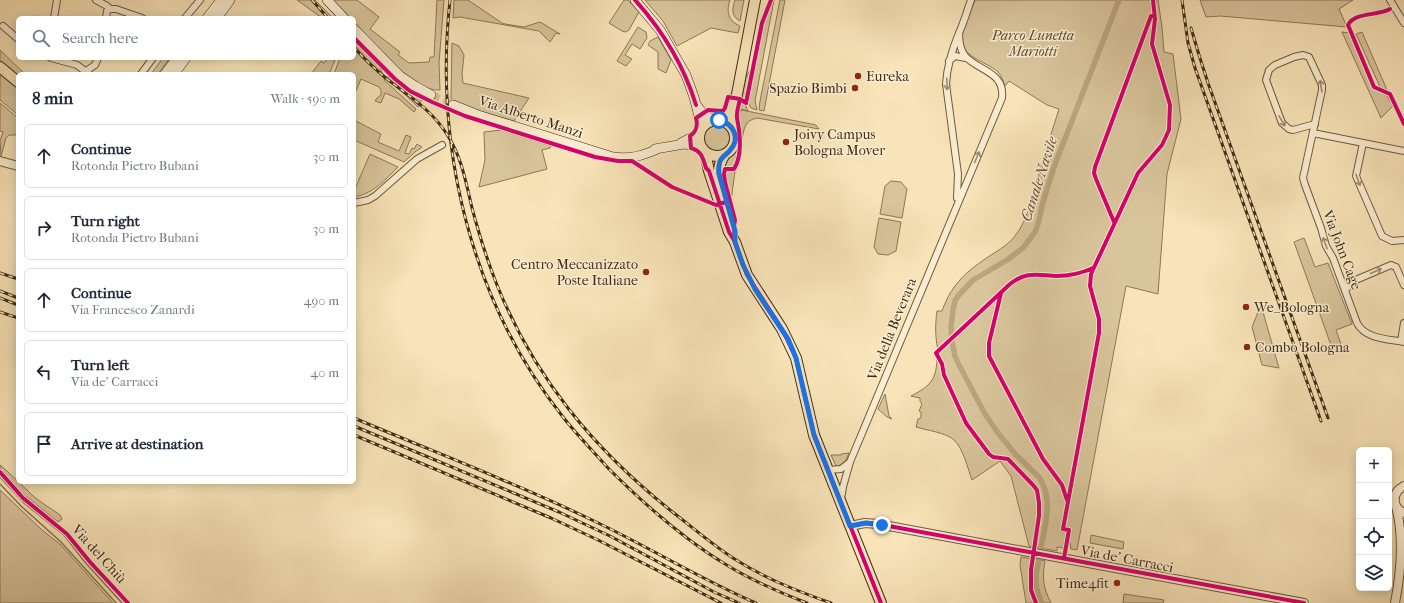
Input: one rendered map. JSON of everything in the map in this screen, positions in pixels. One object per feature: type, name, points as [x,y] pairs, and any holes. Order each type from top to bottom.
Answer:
[{"type":"main road","points":[[209,16],[221,0]]},
{"type":"main road","points":[[218,16],[230,0]]},
{"type":"main road","points":[[326,0],[342,16]]},
{"type":"main road","points":[[635,0],[650,17],[661,33],[686,75],[696,105],[701,130],[699,139],[729,232],[735,242],[749,279],[782,329],[796,358],[814,435],[881,603]]},
{"type":"main road","points":[[701,130],[707,123],[717,120],[729,108],[750,0]]},
{"type":"main road","points":[[703,149],[716,156],[730,151],[734,144],[734,110],[755,0]]},
{"type":"main road","points":[[356,31],[400,76],[431,95]]},
{"type":"main road","points":[[166,72],[176,60]]},
{"type":"main road","points":[[176,72],[184,60]]},
{"type":"main road","points":[[0,67],[16,80]]},
{"type":"main road","name":"Via Alberto Manzi","points":[[453,105],[478,115],[602,154],[624,154],[678,144],[691,144],[703,149]]},
{"type":"main road","points":[[696,105],[704,115],[726,122],[733,129]]},
{"type":"main road","name":"Via Alberto Manzi","points":[[678,144],[701,130]]},
{"type":"main road","points":[[725,154],[720,162],[719,174],[735,231],[735,242]]},
{"type":"street","points":[[54,16],[57,0]]},
{"type":"street","points":[[96,0],[110,9],[116,9],[136,16]]},
{"type":"street","points":[[187,16],[200,0]]},
{"type":"street","name":"Via della Beverara","points":[[956,205],[958,184],[957,167],[946,84],[949,61],[955,40],[971,0]]},
{"type":"street","points":[[1390,0],[1404,23]]},
{"type":"street","points":[[106,16],[107,11],[110,9]]},
{"type":"street","points":[[3,26],[16,37]]},
{"type":"street","points":[[959,33],[961,49],[966,58]]},
{"type":"street","points":[[1303,55],[1309,57],[1322,85],[1315,124],[1293,130],[1288,129],[1282,123],[1266,80],[1269,70],[1275,65],[1294,57],[1303,55]]},
{"type":"street","points":[[949,61],[955,56],[966,58]]},
{"type":"street","name":"Via della Beverara","points":[[841,502],[842,487],[850,462],[956,205],[1002,98],[1001,88],[997,79],[991,73],[966,58]]},
{"type":"street","points":[[58,60],[77,65],[86,72]]},
{"type":"street","points":[[88,72],[95,65],[97,60]]},
{"type":"street","points":[[142,72],[152,60]]},
{"type":"street","name":"Via John Cage","points":[[1315,124],[1303,178],[1326,246],[1357,323],[1362,330],[1371,335],[1402,341]]},
{"type":"street","points":[[1313,133],[1404,151]]},
{"type":"street","points":[[1363,142],[1356,176],[1382,236],[1392,240],[1404,240]]},
{"type":"street","points":[[356,203],[368,200],[375,196],[417,159],[442,145]]},
{"type":"street","points":[[0,161],[16,165]]},
{"type":"street","points":[[957,167],[964,172],[971,170]]},
{"type":"street","points":[[1345,291],[1351,282],[1391,265],[1396,267],[1404,285]]},
{"type":"street","points":[[1402,341],[1404,323]]},
{"type":"street","points":[[828,470],[841,469],[850,462]]},
{"type":"street","points":[[1395,603],[1400,574],[1400,528],[1395,495],[1396,491],[1404,486]]},
{"type":"street","points":[[1395,503],[1398,510],[1404,513]]},
{"type":"street","points":[[1400,528],[1404,518]]},
{"type":"street","name":"Via de' Carracci","points":[[850,526],[866,523],[878,524],[1304,603]]},
{"type":"green space","points":[[297,0],[315,0],[331,16],[319,16]]},
{"type":"green space","points":[[332,0],[357,0],[379,17],[370,29],[400,52],[398,55],[409,63],[429,62],[430,57],[434,57],[437,0],[444,0],[439,63],[440,90],[421,85],[411,79],[400,70],[356,24],[356,16],[348,16]]},
{"type":"green space","points":[[454,0],[468,0],[505,24],[524,27],[540,22],[560,34],[556,33],[550,42],[539,31],[460,17],[453,18]]},
{"type":"green space","points":[[624,0],[628,0],[639,12],[629,30],[626,32],[609,23]]},
{"type":"green space","points":[[645,0],[730,0],[728,12],[733,21],[740,26],[738,33],[711,28],[677,46],[663,21]]},
{"type":"green space","points":[[735,0],[744,0],[740,21],[735,17],[733,12]]},
{"type":"green space","points":[[772,0],[774,0],[755,101],[757,110],[751,108],[748,103],[763,23]]},
{"type":"green space","points":[[780,0],[785,0],[764,111],[759,110],[760,101]]},
{"type":"green space","name":"Parco Lunetta Mariotti","points":[[975,0],[1158,0],[1164,52],[1173,54],[1181,119],[1167,174],[1158,294],[1126,286],[1077,550],[1071,549],[1070,543],[1065,542],[1063,548],[1057,547],[1057,551],[1029,546],[1011,476],[1000,461],[972,480],[963,453],[954,440],[942,434],[916,427],[918,419],[921,418],[921,412],[919,411],[922,404],[920,398],[911,396],[924,389],[932,381],[936,371],[937,356],[939,354],[936,332],[937,311],[942,311],[950,293],[961,278],[1007,244],[1013,239],[1020,229],[1031,204],[1059,109],[1047,105],[1009,81],[1005,86],[998,72],[974,58],[965,49],[962,43],[963,31]]},
{"type":"green space","points":[[1200,0],[1353,0],[1339,9],[1347,27],[1220,16],[1206,17]]},
{"type":"green space","points":[[638,27],[646,32],[647,38],[640,49],[632,44],[625,55],[632,59],[626,66],[617,61]]},
{"type":"green space","points":[[1342,32],[1350,33],[1374,88],[1387,96],[1393,106],[1381,118]]},
{"type":"green space","points":[[1362,32],[1387,90],[1380,87],[1356,34]]},
{"type":"green space","points":[[658,37],[671,60],[666,73],[658,69],[658,52],[648,45],[650,41]]},
{"type":"green space","points":[[356,42],[380,67],[385,81],[416,109],[414,112],[399,99],[385,93],[381,103],[375,101],[381,95],[381,90],[379,87],[361,79],[356,90],[356,72],[335,72],[339,60],[356,60]]},
{"type":"green space","points":[[452,43],[459,46],[464,55],[462,74],[463,83],[529,98],[514,121],[476,110],[451,100]]},
{"type":"green space","points":[[0,50],[23,72],[16,72],[16,75],[0,61]]},
{"type":"green space","points":[[162,60],[168,60],[160,72],[152,72]]},
{"type":"green space","points":[[326,60],[335,60],[330,72],[313,72],[321,61],[324,63]]},
{"type":"green space","points":[[754,62],[745,104],[748,111],[740,109],[745,80]]},
{"type":"green space","points":[[0,72],[16,85],[16,113],[0,100]]},
{"type":"green space","points":[[388,76],[422,99],[418,107],[388,78]]},
{"type":"green space","points":[[0,103],[16,116],[16,135],[9,135],[6,138],[1,156],[0,141],[3,132],[0,131]]},
{"type":"green space","points":[[742,110],[816,125],[819,129],[757,118],[750,121],[744,128],[742,139],[739,117],[740,111]]},
{"type":"green space","points":[[356,121],[381,134],[378,142],[399,151],[406,135],[411,137],[405,153],[409,154],[412,148],[414,149],[417,144],[422,147],[404,162],[356,141]]},
{"type":"green space","points":[[717,125],[726,129],[730,138],[726,147],[717,151],[708,147],[704,138],[708,129]]},
{"type":"green space","points":[[501,130],[551,146],[550,148],[542,150],[547,169],[479,187],[485,160],[484,132]]},
{"type":"green space","points":[[739,145],[734,166],[722,169],[726,162]]},
{"type":"green space","points":[[370,154],[398,167],[373,190],[367,193],[356,196],[356,186]]},
{"type":"green space","points":[[726,170],[735,171],[731,201],[726,181]]},
{"type":"green space","points":[[891,181],[901,182],[907,189],[902,218],[880,214],[885,186]]},
{"type":"green space","points":[[879,218],[901,222],[896,251],[888,255],[878,254],[874,247]]},
{"type":"green space","points":[[1304,238],[1315,267],[1328,263],[1352,324],[1336,330],[1341,344],[1332,348],[1294,242]]},
{"type":"green space","points":[[1261,305],[1279,368],[1262,365],[1252,327]]},
{"type":"green space","points":[[885,394],[889,416],[892,419],[887,417],[878,409]]},
{"type":"green space","points":[[849,453],[843,464],[836,466],[831,455]]},
{"type":"green space","points":[[0,465],[16,480],[16,484],[20,484],[34,497],[60,515],[62,519],[58,522],[23,494],[0,468]]},
{"type":"green space","points":[[0,490],[42,530],[61,545],[113,603],[0,603]]},
{"type":"green space","points":[[1091,535],[1124,542],[1123,549],[1090,543]]},
{"type":"green space","points":[[1021,557],[1045,561],[1044,582],[1046,592],[1051,603],[1026,603],[1020,565]]},
{"type":"green space","points":[[1124,594],[1164,600],[1163,603],[1123,603]]},
{"type":"waterway","name":"Canale Navile","points":[[1041,548],[1047,512],[1044,486],[1039,477],[1016,455],[998,433],[985,414],[959,365],[955,356],[952,341],[951,327],[953,310],[958,296],[973,280],[1007,260],[1023,248],[1035,232],[1054,167],[1119,0]]},
{"type":"waterway","points":[[0,477],[24,503],[64,535],[84,561],[122,603]]},
{"type":"waterway","points":[[0,484],[21,506],[61,542],[116,603]]},
{"type":"waterway","name":"Canale Navile","points":[[1039,560],[1036,587],[1042,603]]},
{"type":"tunnel","points":[[431,95],[453,105]]},
{"type":"railway","points":[[312,0],[326,16]]},
{"type":"railway","points":[[450,0],[446,55],[448,110],[454,165],[466,219],[482,272],[504,323],[531,371],[579,437],[635,494],[678,531],[709,554],[735,570],[786,595],[807,603]]},
{"type":"railway","points":[[1182,0],[1188,43],[1195,68],[1321,421]]},
{"type":"railway","points":[[1191,28],[1208,83],[1328,418]]},
{"type":"railway","points":[[356,49],[387,79],[428,111],[442,127],[453,144],[460,162],[483,247],[497,285],[512,319],[548,380],[568,409],[591,436],[642,486],[725,553],[769,578],[793,589],[831,603]]},
{"type":"railway","points":[[0,273],[16,278]]},
{"type":"railway","points":[[0,291],[16,297]]},
{"type":"railway","points":[[0,298],[16,304]]},
{"type":"railway","points":[[0,312],[16,317]]},
{"type":"railway","points":[[356,419],[565,507],[715,584],[756,603]]},
{"type":"railway","points":[[356,427],[559,512],[610,536],[714,592],[739,603]]},
{"type":"railway","points":[[356,436],[551,518],[598,540],[721,603]]},
{"type":"cycle path","points":[[635,0],[663,36],[671,49],[685,76],[696,105]]},
{"type":"cycle path","points":[[771,0],[762,23],[746,103],[740,99],[728,97],[723,111],[708,110],[696,118],[696,128],[690,136],[691,148],[700,153],[706,168],[709,171],[729,232],[735,242],[747,275],[782,329],[796,358],[814,435],[881,603]]},
{"type":"cycle path","points":[[1064,558],[1069,530],[1063,529],[1099,333],[1099,319],[1090,286],[1091,274],[1138,173],[1162,145],[1169,130],[1170,105],[1152,44],[1155,19],[1153,0]]},
{"type":"cycle path","points":[[1390,9],[1355,18],[1348,25],[1374,87],[1390,94],[1404,124]]},
{"type":"cycle path","points":[[1114,222],[1096,179],[1094,173],[1095,167],[1151,16]]},
{"type":"cycle path","points":[[356,40],[395,79],[410,91],[432,102],[465,116],[595,157],[618,161],[632,161],[672,187],[716,205],[729,201]]},
{"type":"cycle path","points":[[735,238],[735,220],[724,174],[725,169],[734,169],[739,157],[740,137],[737,111],[740,99]]},
{"type":"cycle path","points":[[1036,603],[1031,590],[1031,570],[1039,516],[1037,490],[1008,459],[993,457],[989,454],[966,423],[944,375],[942,364],[936,353],[1010,284],[1021,277],[1027,275],[1070,275],[1093,268]]},
{"type":"cycle path","points":[[1001,293],[989,343],[989,356],[1043,459],[1062,485],[1067,500]]},
{"type":"cycle path","name":"Via del Chiù","points":[[0,472],[23,498],[67,534],[90,562],[128,603]]},
{"type":"cycle path","points":[[850,526],[865,523],[878,524],[1304,603]]},
{"type":"place","name":"Eureka","points":[[858,76]]},
{"type":"place","name":"Spazio Bimbi","points":[[855,88]]},
{"type":"place","name":"Joivy Campus Bologna Mover","points":[[786,142]]},
{"type":"place","name":"Centro Meccanizzato Poste Italiane","points":[[646,272]]},
{"type":"place","name":"We_Bologna","points":[[1246,307]]},
{"type":"place","name":"Combo Bologna","points":[[1247,347]]},
{"type":"place","name":"Time4fit","points":[[1117,583]]},
{"type":"route","points":[[719,120],[724,121],[731,126],[735,134],[732,149],[725,154],[721,160],[719,174],[721,186],[735,231],[735,242],[747,275],[782,329],[792,348],[798,363],[814,435],[850,526],[866,523],[882,525]]}]
